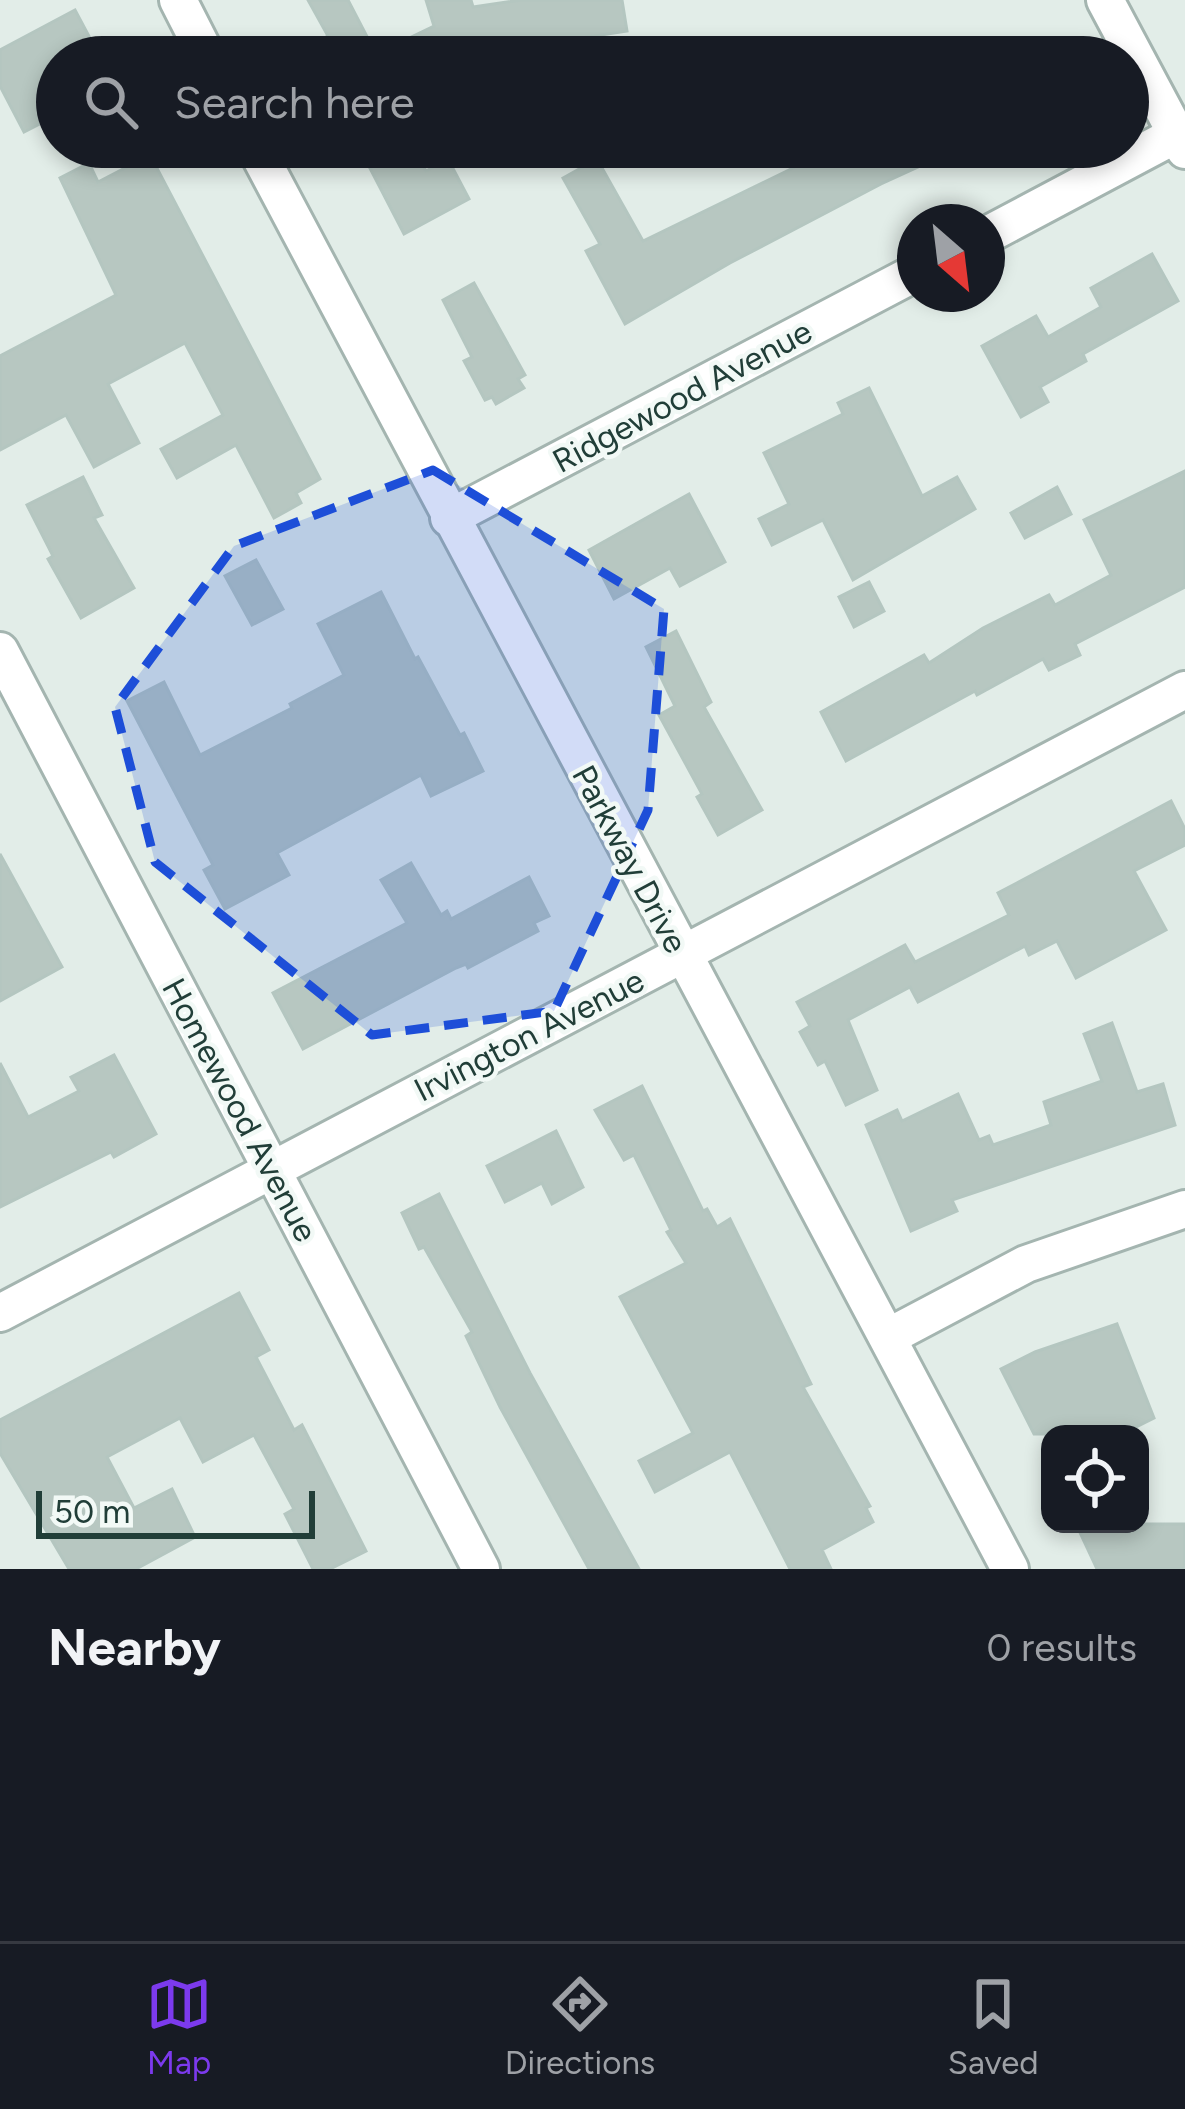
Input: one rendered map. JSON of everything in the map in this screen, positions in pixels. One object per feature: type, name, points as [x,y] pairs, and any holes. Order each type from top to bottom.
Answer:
[{"type":"street","points":[[178,0],[197,36]]},
{"type":"street","points":[[1106,0],[1126,36]]},
{"type":"street","points":[[1149,79],[1182,139],[1149,155]]},
{"type":"street","name":"Parkway Drive","points":[[266,168],[1010,1569]]},
{"type":"street","points":[[1005,226],[1123,168]]},
{"type":"street","name":"Ridgewood Avenue","points":[[449,518],[897,282]]},
{"type":"street","name":"Homewood Avenue","points":[[0,651],[481,1569]]},
{"type":"street","name":"Irvington Avenue","points":[[0,1312],[1185,690]]},
{"type":"street","points":[[888,1337],[1025,1264],[1185,1209]]},
{"type":"highlighted area","points":[[433,470],[664,609],[648,810],[554,1011],[372,1035],[155,862],[115,707],[234,546]]},
{"type":"building","points":[[308,0],[348,0],[367,36],[328,36]]},
{"type":"building","points":[[426,0],[471,0],[473,7],[521,0],[622,0],[627,31],[594,36],[413,36],[434,26]]},
{"type":"building","points":[[75,10],[89,36],[36,36],[36,126],[24,132],[0,86],[0,50]]},
{"type":"building","points":[[79,168],[91,168],[98,182],[125,168],[157,168],[320,479],[296,493],[301,503],[274,518],[236,445],[177,478],[161,449],[223,415],[185,343],[108,384],[139,443],[94,467],[66,415],[0,450],[0,356],[116,295],[60,178]]},
{"type":"building","points":[[370,168],[453,168],[469,199],[404,234]]},
{"type":"building","points":[[581,168],[602,168],[643,241],[793,168],[916,168],[730,263],[625,324],[586,251],[600,244],[563,178]]},
{"type":"building","points":[[1152,254],[1178,301],[1083,354],[1086,361],[1040,387],[1048,402],[1021,417],[982,346],[1036,316],[1048,337],[1101,307],[1091,288]]},
{"type":"building","points":[[474,283],[525,375],[518,379],[524,388],[496,404],[492,397],[485,400],[464,361],[472,357],[443,300]]},
{"type":"building","points":[[869,388],[922,496],[957,477],[975,509],[853,580],[823,520],[772,545],[759,519],[789,504],[764,453],[843,414],[838,403]]},
{"type":"building","points":[[1185,471],[1185,587],[1075,644],[1080,655],[1049,670],[1043,659],[846,761],[821,712],[924,655],[929,663],[983,628],[1049,595],[1055,605],[1111,575],[1084,520]]},
{"type":"building","points":[[83,477],[102,515],[94,518],[134,588],[81,618],[48,559],[53,556],[27,505]]},
{"type":"building","points":[[1057,487],[1071,514],[1025,538],[1011,513]]},
{"type":"building","points":[[689,494],[725,562],[680,586],[670,568],[614,599],[589,550]]},
{"type":"building","points":[[256,560],[283,609],[252,625],[225,576]]},
{"type":"building","points":[[869,582],[884,611],[854,627],[839,597]]},
{"type":"building","points":[[381,592],[415,659],[418,657],[483,771],[431,796],[421,775],[277,853],[289,875],[225,909],[204,870],[213,865],[127,701],[164,682],[200,755],[344,675],[318,624]]},
{"type":"building","points":[[676,631],[711,702],[704,707],[762,810],[718,835],[697,797],[702,794],[659,715],[675,706],[646,647]]},
{"type":"building","points":[[1171,801],[1185,829],[1185,845],[1134,871],[1166,930],[1076,978],[1057,941],[1029,955],[1025,946],[918,1002],[910,987],[848,1020],[877,1090],[846,1105],[825,1061],[818,1065],[800,1032],[810,1026],[797,1002],[905,945],[915,962],[1009,915],[998,893]]},
{"type":"building","points":[[0,854],[62,967],[0,1001]]},
{"type":"building","points":[[411,863],[441,915],[447,911],[451,919],[529,877],[549,916],[534,923],[538,931],[468,968],[466,964],[456,968],[303,1049],[273,993],[407,923],[381,880]]},
{"type":"building","points":[[1112,1023],[1137,1092],[1163,1084],[1175,1125],[952,1200],[957,1211],[911,1231],[866,1125],[897,1110],[902,1121],[958,1094],[979,1140],[989,1136],[993,1145],[1051,1125],[1044,1102],[1102,1081],[1084,1034]]},
{"type":"building","points":[[114,1055],[156,1134],[0,1207],[0,1063],[28,1117],[79,1091],[71,1077]]},
{"type":"building","points":[[642,1086],[703,1211],[707,1209],[717,1227],[730,1219],[811,1384],[803,1387],[870,1506],[866,1508],[873,1522],[822,1550],[831,1569],[790,1569],[730,1452],[655,1492],[639,1461],[693,1433],[620,1297],[686,1263],[667,1232],[671,1230],[634,1155],[624,1160],[595,1110]]},
{"type":"building","points":[[556,1131],[583,1187],[552,1204],[542,1183],[505,1202],[487,1166]]},
{"type":"building","points":[[439,1194],[530,1373],[639,1569],[589,1569],[500,1407],[466,1336],[472,1332],[402,1213]]},
{"type":"building","points":[[239,1293],[269,1350],[256,1357],[294,1430],[302,1425],[366,1551],[330,1569],[313,1569],[285,1514],[294,1509],[254,1435],[203,1462],[180,1418],[107,1457],[134,1508],[172,1489],[195,1537],[136,1569],[69,1569],[0,1453],[0,1420]]},
{"type":"building","points":[[1117,1324],[1154,1418],[1140,1425],[1041,1425],[1041,1434],[1034,1434],[1001,1369]]},
{"type":"building","points":[[1149,1524],[1185,1524],[1185,1569],[1097,1569],[1080,1533],[1149,1533]]}]
